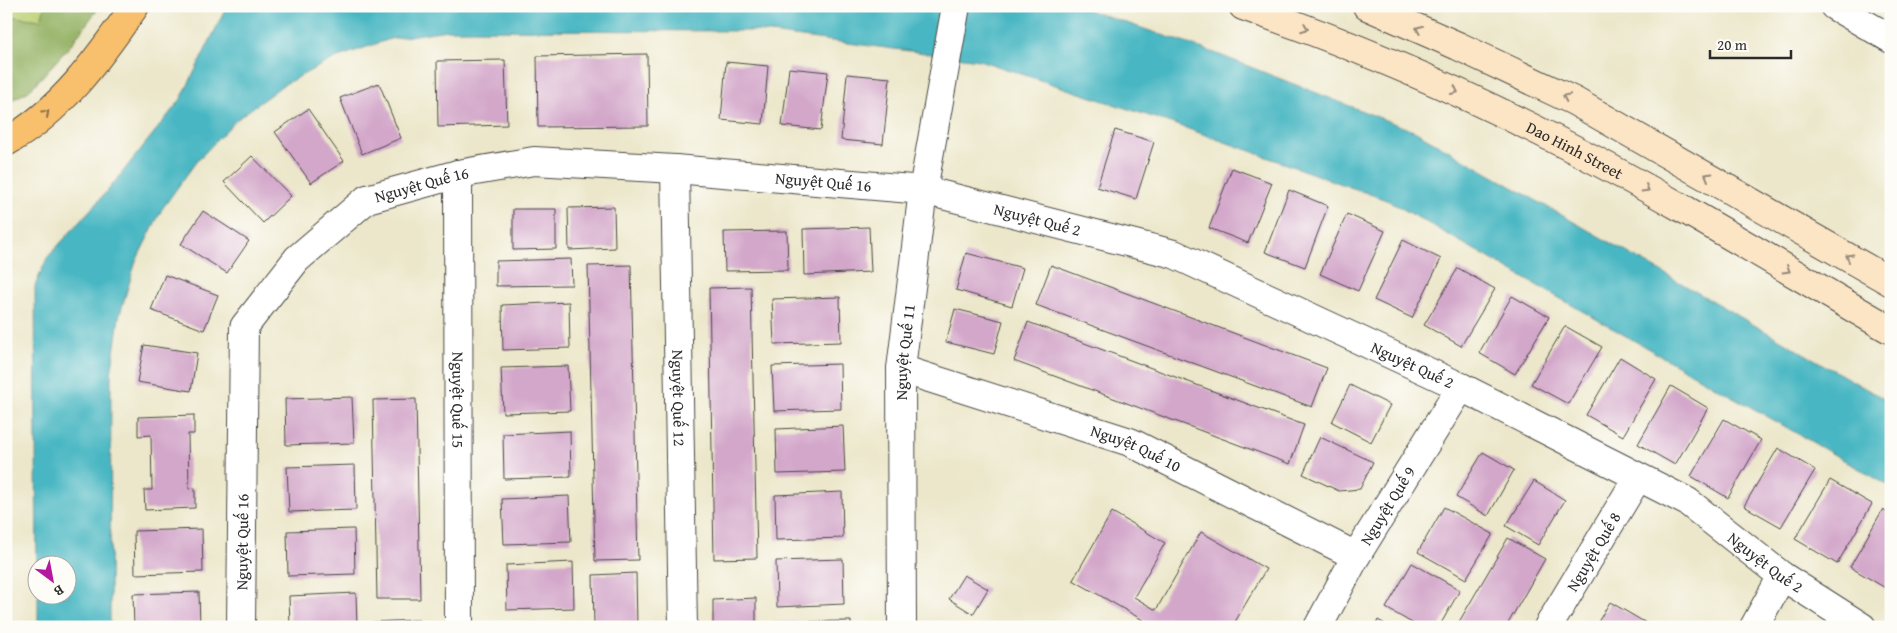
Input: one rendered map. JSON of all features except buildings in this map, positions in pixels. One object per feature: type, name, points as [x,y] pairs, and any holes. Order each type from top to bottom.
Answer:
[{"type":"main road","points":[[6,142],[42,118],[72,89],[116,34],[135,6]]},
{"type":"street","name":"Nguyệt Quế 11","points":[[902,627],[901,369],[924,190],[956,6]]},
{"type":"street","name":"Dao Hinh Street","points":[[1243,6],[1343,43],[1508,116],[1617,172],[1891,330]]},
{"type":"street","points":[[1367,6],[1467,50],[1574,101],[1891,282]]},
{"type":"street","points":[[1834,6],[1891,39]]},
{"type":"street","name":"Nguyệt Quế 16","points":[[241,627],[244,327],[297,259],[366,199],[458,174],[534,161],[675,169],[924,190]]},
{"type":"street","name":"Nguyệt Quế 12","points":[[675,169],[683,627]]},
{"type":"street","name":"Nguyệt Quế 15","points":[[458,174],[459,627]]},
{"type":"street","name":"Nguyệt Quế 2","points":[[924,190],[1174,254],[1461,388],[1688,502],[1782,576],[1862,627]]},
{"type":"street","name":"Nguyệt Quế 10","points":[[901,369],[1130,442],[1356,556]]},
{"type":"street","name":"Nguyệt Quế 9","points":[[1318,627],[1356,556],[1461,388]]},
{"type":"street","name":"Nguyệt Quế 8","points":[[1548,627],[1638,476]]},
{"type":"street","points":[[1754,627],[1782,576]]},
{"type":"green space","points":[[6,6],[45,6],[41,20],[6,16]]},
{"type":"green space","points":[[45,6],[100,6],[70,46],[29,91],[6,103],[6,16],[41,20]]},
{"type":"water","points":[[227,6],[1077,6],[1212,52],[1416,132],[1891,403],[1891,487],[1389,201],[1183,127],[979,60],[755,31],[447,30],[390,39],[335,58],[283,85],[236,120],[196,162],[162,209],[136,261],[119,317],[111,375],[110,627],[38,627],[38,606],[78,606],[78,556],[37,556],[35,286],[47,258],[109,189],[181,99]]}]
